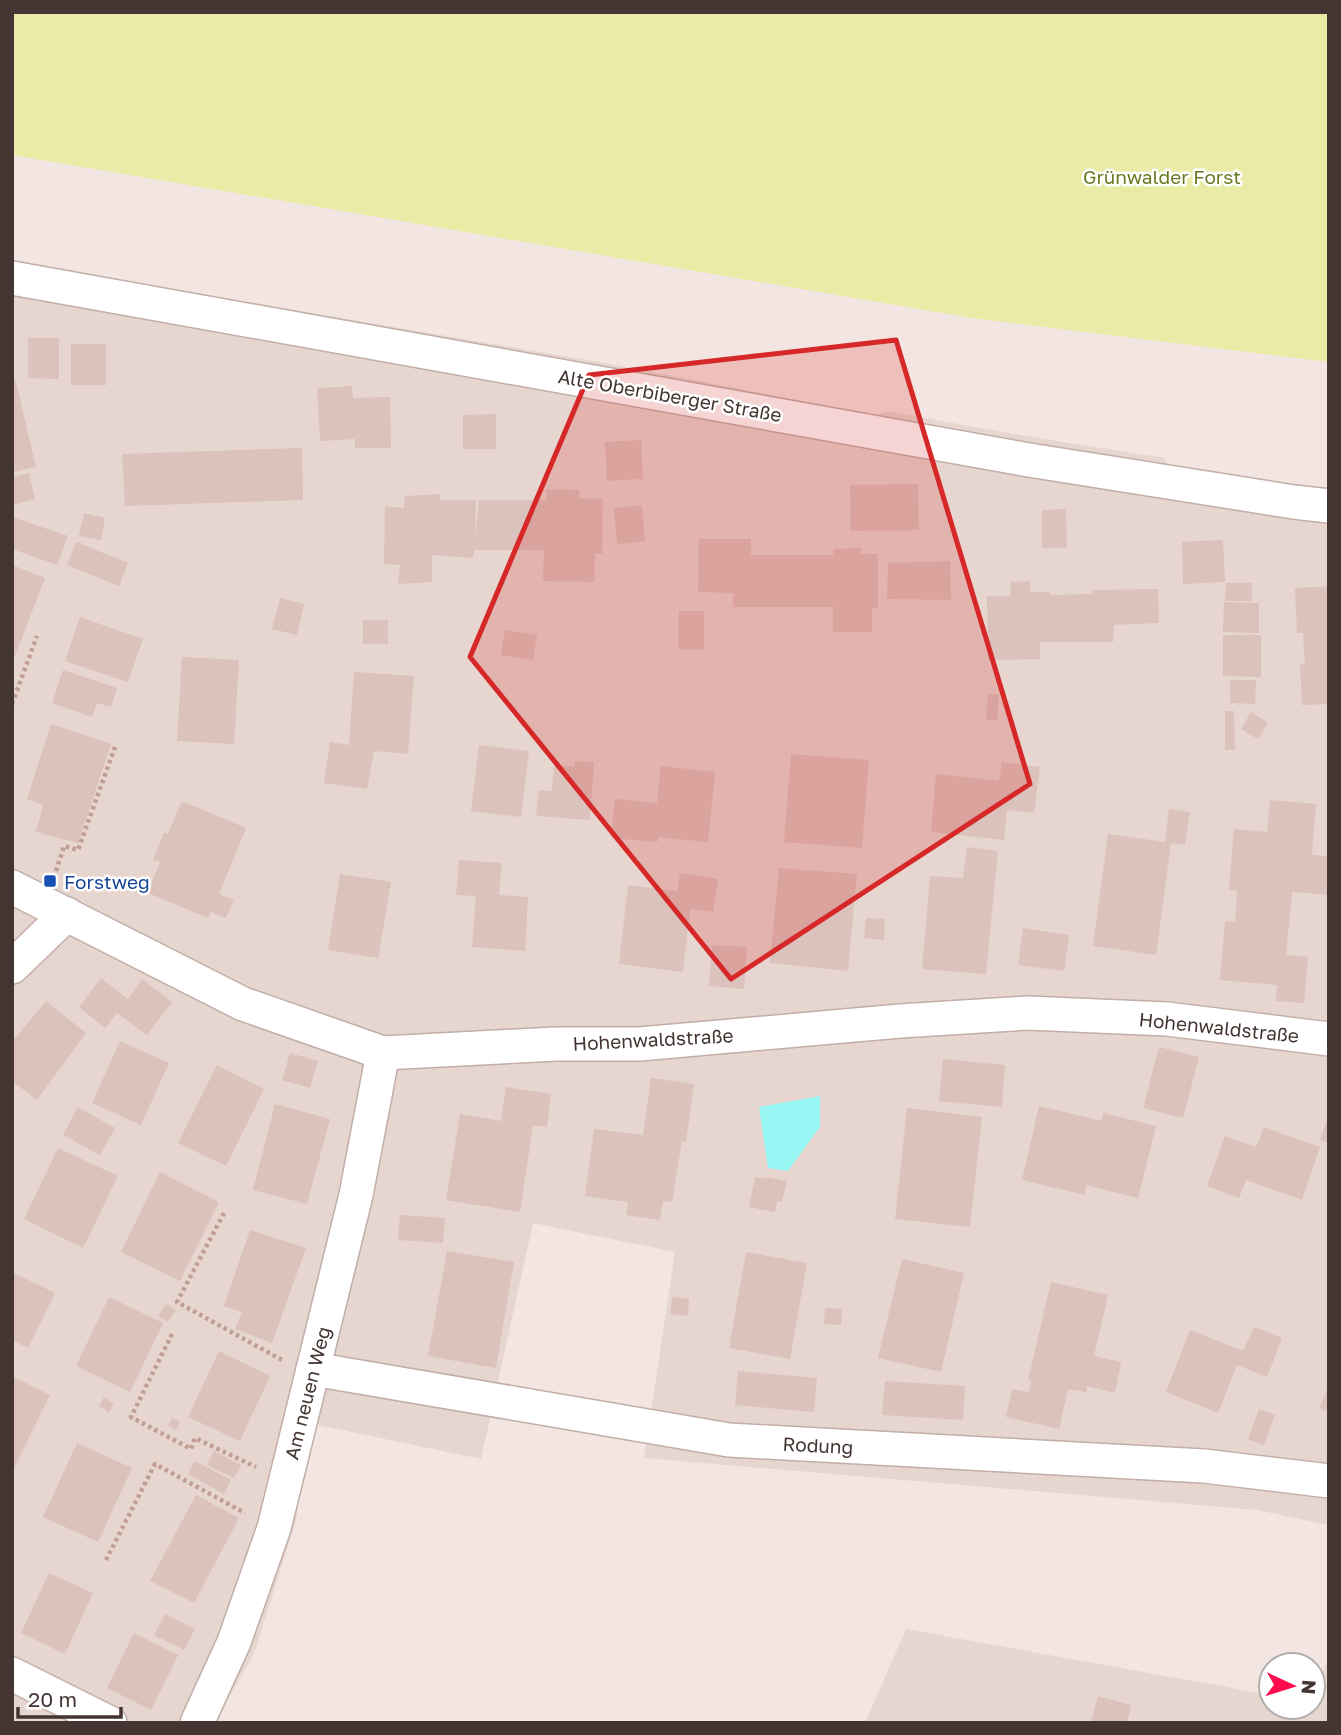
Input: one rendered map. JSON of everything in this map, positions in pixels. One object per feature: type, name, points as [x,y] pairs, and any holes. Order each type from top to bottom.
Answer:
[{"type":"street","name":"Alte Oberbiberger Straße","points":[[12,278],[1042,462],[1329,506]]},
{"type":"street","name":"Hohenwaldstraße","points":[[12,887],[243,1004],[383,1053],[556,1044],[640,1044],[900,1021],[1028,1013],[1167,1019],[1329,1039]]},
{"type":"street","points":[[12,967],[57,909]]},
{"type":"street","name":"Am neuen Weg","points":[[197,1723],[234,1642],[274,1528],[356,1195],[383,1053]]},
{"type":"street","name":"Rodung","points":[[312,1373],[729,1440],[1204,1466],[1329,1481]]},
{"type":"street","points":[[12,1674],[110,1723]]},
{"type":"path","points":[[12,704],[37,636]]},
{"type":"path","points":[[57,909],[64,846],[78,850],[115,747]]},
{"type":"path","points":[[223,1213],[177,1302],[312,1373]]},
{"type":"path","points":[[172,1334],[131,1417],[191,1449],[195,1438],[285,1481]]},
{"type":"path","points":[[106,1560],[155,1464],[274,1528]]},
{"type":"highlighted area","points":[[896,340],[1030,784],[731,979],[470,657],[589,375]]},
{"type":"shaded area","points":[[12,262],[605,363],[876,415],[887,411],[1165,458],[1168,469],[1329,494],[1329,1525],[1257,1510],[644,1458],[675,1252],[533,1223],[481,1459],[308,1423],[296,1521],[254,1654],[214,1723],[12,1723]]},
{"type":"shaded area","points":[[906,1629],[1257,1692],[1257,1721],[1327,1721],[1329,1660],[1329,1723],[865,1723]]},
{"type":"green space","name":"Grünwalder Forst","points":[[12,12],[1329,12],[1329,362],[972,318],[12,155]]},
{"type":"water","points":[[820,1096],[820,1127],[788,1171],[768,1168],[759,1107]]},
{"type":"building","points":[[28,338],[59,338],[59,379],[28,378]]},
{"type":"building","points":[[71,344],[106,344],[106,385],[71,385]]},
{"type":"building","points":[[12,378],[15,378],[36,467],[12,472]]},
{"type":"building","points":[[352,386],[353,398],[390,397],[391,448],[355,448],[355,439],[320,441],[317,388]]},
{"type":"building","points":[[496,414],[496,449],[463,449],[463,415]]},
{"type":"building","points":[[641,440],[643,479],[607,481],[605,442]]},
{"type":"building","points":[[302,448],[303,500],[125,506],[122,454]]},
{"type":"building","points":[[29,473],[35,499],[12,505],[12,477]]},
{"type":"building","points":[[918,484],[919,530],[851,531],[850,485]]},
{"type":"building","points":[[546,489],[579,490],[579,498],[603,499],[602,554],[595,553],[594,582],[543,581],[544,550],[474,550],[473,558],[432,555],[432,582],[398,584],[400,565],[384,564],[385,506],[404,508],[405,496],[440,494],[440,500],[476,500],[475,542],[479,500],[547,500]]},
{"type":"building","points":[[642,505],[645,541],[617,544],[614,508]]},
{"type":"building","points":[[1066,509],[1067,548],[1042,548],[1042,510]]},
{"type":"building","points":[[84,513],[105,518],[101,540],[79,536]]},
{"type":"building","points":[[12,517],[68,536],[57,565],[12,549]]},
{"type":"building","points":[[699,539],[751,539],[751,555],[833,555],[833,549],[861,548],[861,554],[878,554],[878,608],[872,608],[872,632],[833,632],[833,607],[733,607],[733,593],[698,592]]},
{"type":"building","points":[[1223,540],[1225,582],[1183,584],[1182,542]]},
{"type":"building","points":[[76,542],[128,563],[119,586],[67,565]]},
{"type":"building","points":[[950,561],[951,600],[887,599],[888,563]]},
{"type":"building","points":[[12,565],[45,578],[15,656],[12,655]]},
{"type":"building","points":[[1030,581],[1030,592],[1050,592],[1051,595],[1093,594],[1093,590],[1158,589],[1159,623],[1114,625],[1113,642],[1040,642],[1040,659],[988,660],[987,596],[1011,596],[1010,582]]},
{"type":"building","points":[[1226,583],[1252,583],[1252,601],[1225,601]]},
{"type":"building","points":[[1329,586],[1329,704],[1302,705],[1300,664],[1305,664],[1303,633],[1297,633],[1295,588]]},
{"type":"building","points":[[280,598],[304,604],[297,635],[272,629]]},
{"type":"building","points":[[1224,602],[1259,603],[1259,633],[1223,632]]},
{"type":"building","points":[[679,611],[704,611],[704,650],[678,649]]},
{"type":"building","points":[[80,617],[143,639],[128,682],[65,661]]},
{"type":"building","points":[[363,620],[388,620],[388,644],[363,644]]},
{"type":"building","points":[[505,630],[537,635],[533,660],[501,655]]},
{"type":"building","points":[[1223,635],[1261,635],[1261,677],[1223,676]]},
{"type":"building","points":[[182,657],[239,660],[234,744],[177,741]]},
{"type":"building","points":[[63,670],[117,688],[111,707],[97,703],[92,717],[52,703]]},
{"type":"building","points":[[354,672],[414,676],[408,754],[374,751],[367,789],[324,783],[330,742],[349,745]]},
{"type":"building","points":[[1230,680],[1256,680],[1255,704],[1230,703]]},
{"type":"building","points":[[988,694],[999,695],[997,720],[986,720]]},
{"type":"building","points":[[1225,711],[1234,711],[1235,750],[1225,750]]},
{"type":"building","points":[[1251,712],[1268,723],[1258,739],[1241,729]]},
{"type":"building","points":[[51,724],[111,744],[78,843],[36,832],[43,805],[27,799]]},
{"type":"building","points":[[479,745],[529,751],[521,817],[471,811]]},
{"type":"building","points":[[791,754],[869,760],[862,848],[784,842]]},
{"type":"building","points":[[575,761],[594,762],[590,820],[536,816],[539,790],[552,791],[554,765],[574,767]]},
{"type":"building","points":[[1002,762],[1040,767],[1034,813],[1007,810],[1004,840],[931,832],[936,774],[999,781]]},
{"type":"building","points":[[661,766],[715,772],[708,842],[658,837],[657,842],[611,838],[615,799],[657,803]]},
{"type":"building","points":[[1270,800],[1316,804],[1312,855],[1329,856],[1329,895],[1292,892],[1286,955],[1308,957],[1304,1003],[1276,1001],[1277,985],[1220,980],[1225,921],[1235,922],[1237,891],[1229,890],[1234,829],[1267,832]]},
{"type":"building","points":[[182,801],[246,828],[219,894],[234,900],[226,918],[211,912],[208,918],[148,893],[160,862],[153,860]]},
{"type":"building","points":[[1169,809],[1190,812],[1185,845],[1171,843],[1156,955],[1093,946],[1108,834],[1165,842]]},
{"type":"building","points":[[967,847],[998,851],[986,974],[922,969],[930,876],[963,878]]},
{"type":"building","points":[[459,860],[502,863],[499,895],[528,897],[525,951],[472,947],[476,896],[456,895]]},
{"type":"building","points":[[779,868],[857,874],[848,971],[770,963]]},
{"type":"building","points":[[680,873],[718,879],[713,912],[690,909],[683,972],[619,964],[628,885],[677,891]]},
{"type":"building","points":[[340,874],[391,882],[378,958],[328,950]]},
{"type":"building","points":[[866,918],[885,919],[884,940],[864,938]]},
{"type":"building","points":[[1023,928],[1069,935],[1064,971],[1018,965]]},
{"type":"building","points":[[712,945],[747,947],[744,989],[709,986]]},
{"type":"building","points":[[101,978],[128,999],[142,979],[172,1002],[147,1035],[117,1013],[105,1028],[79,1007]]},
{"type":"building","points":[[46,1001],[86,1033],[37,1100],[12,1081],[12,1042]]},
{"type":"building","points":[[120,1041],[169,1063],[141,1125],[92,1103]]},
{"type":"building","points":[[1159,1047],[1199,1057],[1183,1118],[1143,1108]]},
{"type":"building","points":[[290,1053],[318,1061],[310,1088],[282,1080]]},
{"type":"building","points":[[943,1059],[1005,1065],[1002,1107],[939,1101]]},
{"type":"building","points":[[217,1065],[264,1089],[226,1166],[178,1143]]},
{"type":"building","points":[[651,1078],[694,1084],[686,1142],[682,1141],[672,1202],[663,1201],[660,1220],[626,1215],[628,1202],[585,1196],[594,1129],[643,1135]]},
{"type":"building","points":[[506,1087],[551,1094],[547,1127],[533,1125],[520,1212],[446,1200],[460,1114],[501,1121]]},
{"type":"building","points":[[275,1104],[330,1119],[307,1204],[253,1190]]},
{"type":"building","points":[[1039,1106],[1102,1121],[1103,1113],[1156,1126],[1138,1198],[1086,1185],[1085,1195],[1022,1180]]},
{"type":"building","points":[[78,1107],[115,1128],[100,1155],[63,1135]]},
{"type":"building","points":[[907,1108],[982,1117],[970,1227],[895,1219]]},
{"type":"building","points":[[1329,1116],[1329,1143],[1320,1140]]},
{"type":"building","points":[[1264,1127],[1320,1147],[1302,1200],[1246,1180],[1239,1198],[1207,1186],[1225,1136],[1256,1147]]},
{"type":"building","points":[[58,1148],[118,1176],[83,1248],[24,1219]]},
{"type":"building","points":[[160,1172],[219,1202],[180,1281],[121,1252]]},
{"type":"building","points":[[755,1177],[787,1181],[782,1202],[777,1201],[775,1212],[749,1207]]},
{"type":"building","points":[[400,1215],[445,1218],[443,1243],[398,1240]]},
{"type":"building","points":[[250,1230],[306,1248],[272,1343],[235,1329],[242,1312],[224,1306]]},
{"type":"building","points":[[447,1251],[514,1262],[496,1368],[428,1356]]},
{"type":"building","points":[[746,1252],[807,1263],[790,1359],[729,1348]]},
{"type":"building","points":[[902,1259],[964,1273],[941,1372],[878,1358]]},
{"type":"building","points":[[12,1272],[55,1293],[28,1348],[12,1340]]},
{"type":"building","points":[[1051,1282],[1108,1295],[1094,1356],[1121,1362],[1115,1393],[1087,1386],[1086,1392],[1068,1389],[1059,1429],[1006,1417],[1012,1389],[1029,1392],[1031,1381],[1028,1380]]},
{"type":"building","points":[[109,1297],[163,1323],[130,1392],[76,1366]]},
{"type":"building","points":[[672,1297],[689,1299],[688,1316],[670,1314]]},
{"type":"building","points":[[166,1304],[176,1310],[168,1322],[158,1316]]},
{"type":"building","points":[[825,1308],[842,1309],[841,1325],[824,1324]]},
{"type":"building","points":[[1254,1327],[1282,1338],[1267,1377],[1237,1365],[1218,1413],[1166,1392],[1190,1330],[1243,1351]]},
{"type":"building","points":[[219,1351],[270,1376],[240,1441],[188,1417]]},
{"type":"building","points":[[738,1371],[817,1378],[814,1412],[735,1405]]},
{"type":"building","points":[[12,1376],[50,1395],[12,1472]]},
{"type":"building","points":[[885,1381],[965,1386],[963,1420],[882,1415]]},
{"type":"building","points":[[1329,1385],[1329,1412],[1319,1408]]},
{"type":"building","points":[[104,1397],[114,1404],[109,1413],[99,1406]]},
{"type":"building","points":[[1259,1409],[1275,1415],[1264,1445],[1248,1439]]},
{"type":"building","points":[[172,1418],[180,1422],[176,1430],[168,1425]]},
{"type":"building","points":[[77,1443],[132,1468],[98,1542],[43,1517]]},
{"type":"building","points":[[214,1451],[241,1465],[234,1478],[207,1465]]},
{"type":"building","points":[[195,1461],[231,1480],[224,1494],[188,1474]]},
{"type":"building","points":[[196,1495],[239,1518],[194,1603],[150,1581]]},
{"type":"building","points":[[49,1573],[93,1593],[65,1654],[21,1633]]},
{"type":"building","points":[[165,1614],[195,1629],[184,1650],[154,1635]]},
{"type":"building","points":[[134,1633],[178,1655],[151,1710],[107,1688]]},
{"type":"building","points":[[1098,1696],[1131,1705],[1127,1723],[1091,1723]]},
{"type":"place","name":"Forstweg","points":[[50,881]]}]
